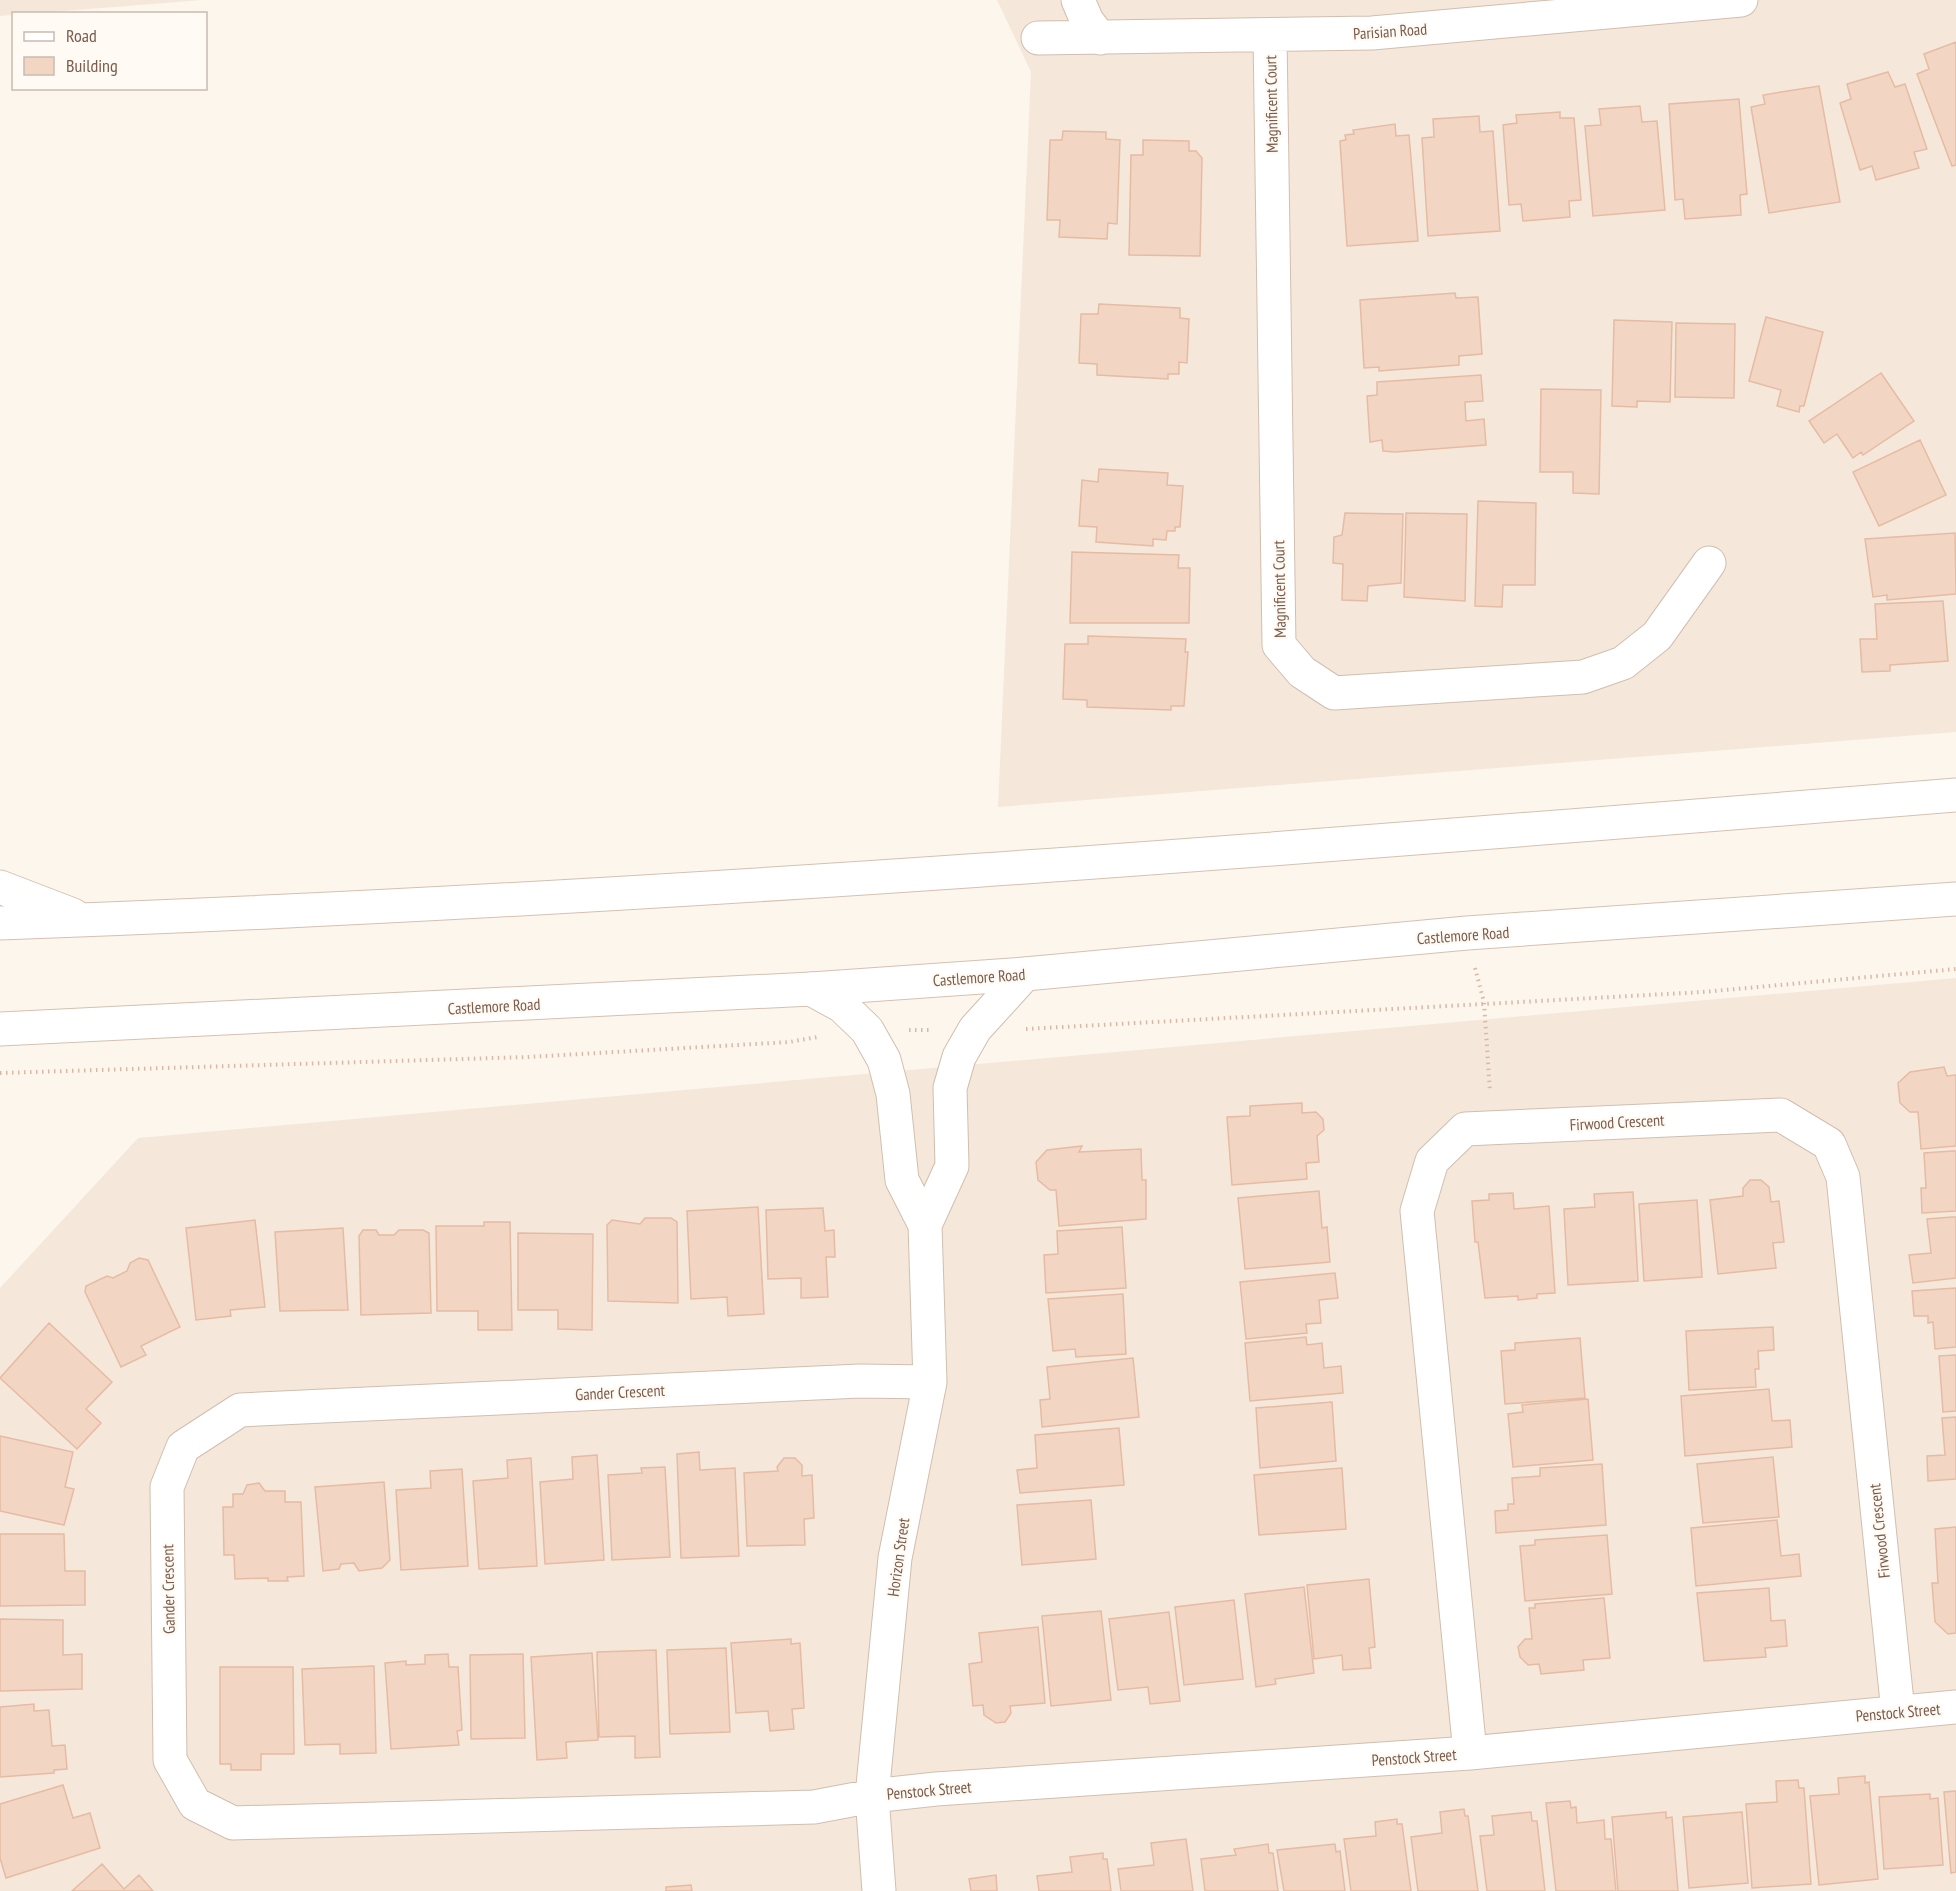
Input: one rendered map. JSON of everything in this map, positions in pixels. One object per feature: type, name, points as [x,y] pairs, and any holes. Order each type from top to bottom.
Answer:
[{"type":"street","points":[[1078,0],[1087,21],[1100,38]]},
{"type":"street","name":"Parisian Road","points":[[1038,38],[1372,33],[1741,0]]},
{"type":"street","name":"Magnificent Court","points":[[1270,35],[1279,645],[1302,672],[1334,693],[1583,677],[1623,663],[1657,636],[1709,563]]},
{"type":"street","points":[[0,923],[649,891],[1461,836],[1956,795]]},
{"type":"street","points":[[0,887],[86,920]]},
{"type":"street","name":"Castlemore Road","points":[[0,1029],[811,989],[1025,974],[1467,933],[1956,899]]},
{"type":"street","name":"Horizon Street","points":[[925,1225],[952,1166],[950,1088],[959,1057],[975,1029],[1025,974]]},
{"type":"street","name":"Horizon Street","points":[[811,989],[842,1006],[867,1030],[884,1060],[893,1094],[902,1180],[925,1225],[930,1382],[895,1558],[872,1796],[879,1891]]},
{"type":"street","name":"Firwood Crescent","points":[[1470,1753],[1417,1211],[1432,1161],[1465,1130],[1781,1115],[1829,1144],[1843,1177],[1898,1712]]},
{"type":"street","name":"Gander Crescent","points":[[872,1796],[814,1807],[233,1823],[195,1804],[170,1760],[167,1487],[183,1447],[240,1410],[848,1382],[930,1382]]},
{"type":"street","name":"Penstock Street","points":[[872,1796],[936,1788],[1470,1753],[1956,1707]]},
{"type":"path","points":[[1467,933],[1484,1002],[1492,1128]]},
{"type":"shaded area","points":[[0,0],[203,0],[51,12],[12,12],[12,15],[0,16]]},
{"type":"shaded area","points":[[997,0],[1956,0],[1956,732],[998,807],[1031,72]]},
{"type":"shaded area","points":[[1956,978],[1956,1891],[0,1891],[0,1288],[138,1138]]},
{"type":"building","points":[[1956,42],[1956,165],[1952,166],[1917,74],[1929,69],[1924,54]]},
{"type":"building","points":[[1888,72],[1895,87],[1905,84],[1927,149],[1914,152],[1919,168],[1876,180],[1872,166],[1860,170],[1840,103],[1851,99],[1847,84]]},
{"type":"building","points":[[1819,86],[1840,202],[1769,213],[1751,107],[1765,104],[1763,95]]},
{"type":"building","points":[[1739,99],[1747,194],[1740,195],[1741,215],[1685,219],[1683,199],[1675,200],[1669,104]]},
{"type":"building","points":[[1640,106],[1642,122],[1657,121],[1665,210],[1593,216],[1585,126],[1601,125],[1599,109]]},
{"type":"building","points":[[1560,112],[1560,118],[1574,118],[1581,200],[1569,201],[1570,217],[1523,221],[1521,204],[1509,205],[1503,125],[1517,123],[1516,115]]},
{"type":"building","points":[[1479,116],[1480,132],[1493,131],[1500,231],[1428,236],[1422,138],[1434,137],[1433,119]]},
{"type":"building","points":[[1395,124],[1396,136],[1409,135],[1418,241],[1347,246],[1340,141],[1346,140],[1345,135],[1354,134],[1353,130]]},
{"type":"building","points":[[1063,131],[1106,132],[1106,139],[1120,140],[1117,224],[1108,223],[1107,239],[1059,237],[1060,220],[1047,220],[1050,140],[1062,140]]},
{"type":"building","points":[[1143,140],[1189,141],[1189,151],[1196,151],[1202,158],[1200,256],[1129,255],[1131,155],[1143,155]]},
{"type":"building","points":[[1455,293],[1456,298],[1478,297],[1482,354],[1459,356],[1459,365],[1379,371],[1379,367],[1364,368],[1360,300]]},
{"type":"building","points":[[1099,304],[1180,308],[1180,318],[1189,319],[1187,363],[1179,362],[1179,374],[1168,374],[1168,379],[1097,375],[1097,364],[1079,363],[1081,314],[1098,314]]},
{"type":"building","points":[[1766,317],[1823,332],[1804,406],[1800,406],[1799,412],[1777,406],[1781,390],[1749,381]]},
{"type":"building","points":[[1614,320],[1672,322],[1670,402],[1637,401],[1637,407],[1612,406]]},
{"type":"building","points":[[1676,323],[1735,324],[1734,398],[1675,397]]},
{"type":"building","points":[[1881,373],[1914,421],[1863,455],[1861,452],[1853,458],[1837,434],[1824,443],[1809,421]]},
{"type":"building","points":[[1481,375],[1483,401],[1465,402],[1466,421],[1484,419],[1486,445],[1395,452],[1383,451],[1382,440],[1370,442],[1367,396],[1377,395],[1377,382]]},
{"type":"building","points":[[1541,389],[1601,390],[1599,494],[1573,493],[1573,472],[1540,472]]},
{"type":"building","points":[[1920,440],[1946,495],[1879,526],[1853,472]]},
{"type":"building","points":[[1099,469],[1168,473],[1167,485],[1183,486],[1180,527],[1175,527],[1175,531],[1167,531],[1166,540],[1153,539],[1153,546],[1096,542],[1097,527],[1079,526],[1082,480],[1098,482]]},
{"type":"building","points":[[1478,501],[1536,503],[1535,585],[1503,585],[1502,607],[1475,606]]},
{"type":"building","points":[[1345,513],[1403,514],[1401,583],[1368,586],[1367,601],[1342,600],[1343,564],[1333,563],[1334,537],[1342,535]]},
{"type":"building","points":[[1406,513],[1467,514],[1465,601],[1404,597]]},
{"type":"building","points":[[1955,533],[1956,594],[1887,600],[1887,595],[1873,597],[1865,539]]},
{"type":"building","points":[[1072,552],[1179,555],[1178,568],[1190,568],[1189,623],[1070,623]]},
{"type":"building","points":[[1943,601],[1948,661],[1890,665],[1890,671],[1862,672],[1860,639],[1877,639],[1875,604]]},
{"type":"building","points":[[1088,636],[1186,639],[1185,652],[1188,652],[1184,706],[1171,706],[1171,710],[1087,707],[1087,700],[1063,699],[1065,644],[1088,644]]},
{"type":"building","points":[[1944,1067],[1947,1076],[1956,1075],[1956,1146],[1921,1149],[1918,1112],[1910,1112],[1900,1103],[1898,1083],[1910,1072]]},
{"type":"building","points":[[1302,1103],[1302,1113],[1316,1112],[1323,1119],[1324,1130],[1317,1136],[1319,1162],[1306,1163],[1307,1179],[1232,1185],[1227,1117],[1250,1116],[1250,1106]]},
{"type":"building","points":[[1082,1146],[1079,1152],[1141,1149],[1142,1180],[1146,1180],[1146,1219],[1059,1226],[1056,1190],[1050,1190],[1038,1180],[1036,1162],[1047,1150]]},
{"type":"building","points":[[1956,1151],[1956,1211],[1922,1213],[1921,1188],[1926,1188],[1924,1153]]},
{"type":"building","points":[[1750,1180],[1761,1180],[1769,1187],[1771,1202],[1779,1201],[1784,1242],[1773,1243],[1776,1268],[1718,1274],[1710,1200],[1743,1196],[1743,1188]]},
{"type":"building","points":[[1319,1191],[1322,1228],[1327,1227],[1330,1262],[1245,1269],[1238,1198]]},
{"type":"building","points":[[1633,1192],[1638,1281],[1568,1285],[1564,1209],[1595,1207],[1594,1194]]},
{"type":"building","points":[[1513,1193],[1514,1209],[1549,1206],[1555,1293],[1537,1294],[1537,1298],[1518,1300],[1518,1296],[1485,1298],[1478,1242],[1475,1242],[1472,1201],[1489,1200],[1489,1194]]},
{"type":"building","points":[[1697,1200],[1702,1277],[1644,1281],[1639,1204]]},
{"type":"building","points":[[758,1207],[764,1314],[728,1316],[727,1297],[691,1299],[687,1211]]},
{"type":"building","points":[[823,1208],[825,1231],[834,1230],[835,1257],[826,1257],[828,1297],[801,1298],[801,1278],[768,1279],[766,1210]]},
{"type":"building","points":[[1956,1217],[1956,1278],[1913,1283],[1909,1255],[1931,1253],[1927,1219]]},
{"type":"building","points":[[645,1218],[671,1218],[677,1222],[678,1303],[608,1301],[607,1225],[612,1220],[640,1224]]},
{"type":"building","points":[[255,1220],[265,1307],[230,1310],[231,1316],[196,1320],[186,1228]]},
{"type":"building","points":[[484,1222],[510,1222],[512,1330],[478,1330],[478,1311],[437,1311],[436,1226],[484,1226]]},
{"type":"building","points":[[1122,1227],[1126,1288],[1046,1293],[1044,1255],[1058,1254],[1057,1231]]},
{"type":"building","points":[[343,1228],[348,1310],[280,1311],[275,1232]]},
{"type":"building","points":[[363,1230],[376,1230],[379,1235],[394,1235],[399,1230],[423,1230],[429,1233],[431,1313],[361,1315],[359,1236]]},
{"type":"building","points":[[518,1233],[593,1234],[592,1330],[558,1329],[558,1310],[518,1310]]},
{"type":"building","points":[[139,1258],[148,1260],[180,1327],[141,1346],[146,1355],[121,1367],[85,1292],[86,1286],[107,1276],[113,1278],[127,1271],[130,1263]]},
{"type":"building","points":[[1335,1273],[1338,1298],[1319,1300],[1321,1323],[1306,1324],[1307,1333],[1246,1339],[1240,1282]]},
{"type":"building","points":[[1956,1288],[1956,1347],[1935,1349],[1933,1322],[1928,1323],[1928,1316],[1914,1316],[1912,1291]]},
{"type":"building","points":[[1123,1294],[1126,1354],[1076,1357],[1075,1349],[1053,1351],[1048,1299]]},
{"type":"building","points":[[49,1323],[112,1382],[86,1409],[101,1423],[77,1449],[0,1378]]},
{"type":"building","points":[[1773,1327],[1774,1350],[1758,1351],[1759,1369],[1755,1369],[1756,1387],[1689,1390],[1686,1331]]},
{"type":"building","points":[[1306,1337],[1307,1345],[1322,1343],[1324,1368],[1341,1366],[1343,1393],[1250,1401],[1245,1343]]},
{"type":"building","points":[[1580,1338],[1585,1398],[1505,1404],[1501,1351],[1515,1350],[1515,1343]]},
{"type":"building","points":[[1956,1355],[1956,1411],[1943,1412],[1939,1356]]},
{"type":"building","points":[[1133,1358],[1139,1417],[1042,1427],[1040,1400],[1050,1399],[1047,1367]]},
{"type":"building","points":[[1769,1389],[1772,1421],[1790,1420],[1792,1447],[1685,1456],[1681,1396]]},
{"type":"building","points":[[1588,1399],[1593,1460],[1513,1467],[1508,1414],[1523,1412],[1522,1405]]},
{"type":"building","points":[[1332,1402],[1336,1461],[1260,1468],[1256,1408]]},
{"type":"building","points":[[1956,1417],[1956,1479],[1928,1481],[1927,1456],[1945,1455],[1942,1418]]},
{"type":"building","points":[[1119,1428],[1124,1485],[1020,1493],[1017,1470],[1037,1468],[1035,1435]]},
{"type":"building","points":[[0,1436],[73,1452],[65,1487],[74,1489],[64,1525],[0,1511]]},
{"type":"building","points":[[699,1452],[700,1470],[735,1468],[739,1556],[681,1558],[677,1454]]},
{"type":"building","points":[[597,1455],[604,1560],[545,1564],[540,1482],[573,1479],[572,1457]]},
{"type":"building","points":[[1773,1457],[1779,1517],[1703,1523],[1697,1464]]},
{"type":"building","points":[[531,1458],[537,1566],[479,1569],[473,1481],[508,1478],[507,1460]]},
{"type":"building","points":[[784,1458],[795,1458],[802,1465],[802,1476],[812,1475],[814,1518],[804,1519],[805,1545],[747,1546],[744,1473],[778,1471],[777,1467]]},
{"type":"building","points":[[1602,1464],[1606,1525],[1496,1533],[1495,1511],[1508,1510],[1508,1504],[1514,1504],[1512,1478],[1540,1476],[1540,1468]]},
{"type":"building","points":[[665,1467],[670,1557],[612,1560],[608,1475],[642,1473],[641,1468]]},
{"type":"building","points":[[1342,1468],[1346,1529],[1259,1535],[1254,1475]]},
{"type":"building","points":[[462,1469],[468,1566],[401,1570],[396,1490],[431,1488],[430,1471]]},
{"type":"building","points":[[384,1482],[390,1560],[382,1568],[359,1571],[354,1563],[341,1564],[339,1569],[323,1571],[315,1487]]},
{"type":"building","points":[[259,1483],[265,1491],[285,1491],[285,1502],[301,1502],[304,1576],[287,1577],[288,1581],[268,1581],[268,1578],[235,1579],[234,1555],[224,1555],[223,1507],[233,1507],[233,1494],[243,1494],[247,1485]]},
{"type":"building","points":[[1091,1500],[1096,1559],[1022,1565],[1017,1505]]},
{"type":"building","points":[[1777,1520],[1781,1556],[1799,1554],[1801,1576],[1696,1586],[1691,1528]]},
{"type":"building","points":[[1956,1527],[1956,1633],[1948,1634],[1935,1622],[1932,1583],[1938,1583],[1935,1529]]},
{"type":"building","points":[[0,1534],[64,1534],[65,1571],[85,1571],[85,1605],[0,1606]]},
{"type":"building","points":[[1607,1535],[1612,1594],[1525,1601],[1520,1546],[1535,1545],[1535,1540]]},
{"type":"building","points":[[1369,1579],[1375,1647],[1369,1648],[1371,1668],[1343,1670],[1342,1655],[1314,1659],[1307,1585]]},
{"type":"building","points":[[1304,1587],[1314,1673],[1275,1679],[1276,1684],[1256,1687],[1245,1594]]},
{"type":"building","points":[[1769,1588],[1771,1621],[1785,1620],[1787,1646],[1765,1648],[1766,1657],[1704,1661],[1697,1593]]},
{"type":"building","points":[[1604,1598],[1610,1658],[1583,1660],[1584,1670],[1541,1674],[1539,1664],[1528,1665],[1520,1657],[1518,1647],[1525,1639],[1532,1639],[1529,1608],[1535,1608],[1535,1604]]},
{"type":"building","points":[[1234,1600],[1243,1679],[1184,1685],[1175,1607]]},
{"type":"building","points":[[1101,1611],[1111,1700],[1051,1706],[1042,1616]]},
{"type":"building","points":[[1169,1612],[1180,1701],[1150,1704],[1148,1687],[1118,1690],[1109,1619]]},
{"type":"building","points":[[0,1619],[63,1620],[63,1655],[82,1654],[82,1689],[0,1691]]},
{"type":"building","points":[[1038,1627],[1045,1703],[1010,1706],[1011,1713],[1005,1722],[996,1723],[984,1715],[983,1705],[973,1706],[969,1664],[982,1662],[979,1633]]},
{"type":"building","points":[[791,1639],[791,1644],[800,1643],[804,1708],[792,1709],[794,1729],[770,1731],[768,1711],[736,1713],[731,1643]]},
{"type":"building","points":[[726,1648],[730,1732],[670,1734],[667,1650]]},
{"type":"building","points":[[656,1650],[660,1757],[635,1758],[635,1736],[599,1737],[597,1652]]},
{"type":"building","points":[[592,1653],[598,1740],[566,1742],[567,1758],[537,1760],[531,1657]]},
{"type":"building","points":[[448,1654],[449,1667],[458,1667],[462,1730],[457,1731],[459,1745],[391,1749],[385,1663],[406,1661],[406,1665],[425,1664],[425,1655]]},
{"type":"building","points":[[523,1654],[525,1738],[471,1739],[470,1655]]},
{"type":"building","points":[[374,1666],[376,1753],[340,1754],[340,1744],[305,1745],[302,1669]]},
{"type":"building","points":[[220,1667],[293,1667],[294,1754],[261,1754],[261,1770],[231,1770],[231,1764],[220,1764]]},
{"type":"building","points":[[34,1704],[34,1711],[49,1710],[52,1746],[65,1745],[67,1769],[54,1770],[54,1773],[0,1777],[0,1707]]},
{"type":"building","points":[[1865,1776],[1865,1783],[1869,1782],[1878,1879],[1819,1885],[1810,1796],[1839,1794],[1838,1778]]},
{"type":"building","points":[[1798,1780],[1799,1788],[1804,1788],[1811,1884],[1752,1888],[1746,1804],[1777,1802],[1776,1781]]},
{"type":"building","points":[[63,1785],[73,1818],[90,1813],[100,1848],[6,1878],[0,1858],[0,1804]]},
{"type":"building","points":[[1956,1791],[1956,1872],[1951,1873],[1944,1792]]},
{"type":"building","points":[[1930,1794],[1930,1799],[1938,1798],[1943,1865],[1884,1869],[1879,1797]]},
{"type":"building","points":[[1570,1801],[1571,1808],[1576,1807],[1577,1823],[1604,1820],[1605,1839],[1611,1839],[1616,1891],[1556,1891],[1546,1803]]},
{"type":"building","points":[[1464,1809],[1465,1816],[1468,1816],[1478,1891],[1418,1891],[1411,1837],[1442,1833],[1440,1812]]},
{"type":"building","points":[[1531,1812],[1532,1821],[1537,1821],[1545,1891],[1487,1891],[1480,1836],[1494,1835],[1492,1816]]},
{"type":"building","points":[[1666,1812],[1666,1818],[1672,1817],[1678,1891],[1618,1891],[1612,1817]]},
{"type":"building","points":[[1742,1812],[1748,1883],[1689,1888],[1683,1817]]},
{"type":"building","points":[[1397,1819],[1397,1824],[1402,1824],[1411,1891],[1351,1891],[1344,1839],[1376,1836],[1375,1822]]},
{"type":"building","points":[[1186,1839],[1193,1891],[1121,1891],[1118,1869],[1154,1865],[1151,1843]]},
{"type":"building","points":[[1268,1844],[1269,1853],[1273,1853],[1278,1891],[1205,1891],[1201,1859],[1236,1855],[1234,1849]]},
{"type":"building","points":[[1335,1844],[1336,1852],[1340,1851],[1345,1891],[1284,1891],[1277,1850]]},
{"type":"building","points":[[1103,1853],[1103,1859],[1107,1859],[1111,1891],[1039,1891],[1037,1876],[1072,1872],[1070,1857]]},
{"type":"building","points":[[102,1864],[124,1889],[139,1875],[153,1891],[72,1891]]},
{"type":"building","points":[[996,1875],[997,1891],[971,1891],[969,1879]]},
{"type":"building","points":[[691,1885],[692,1891],[666,1891],[666,1887]]}]
